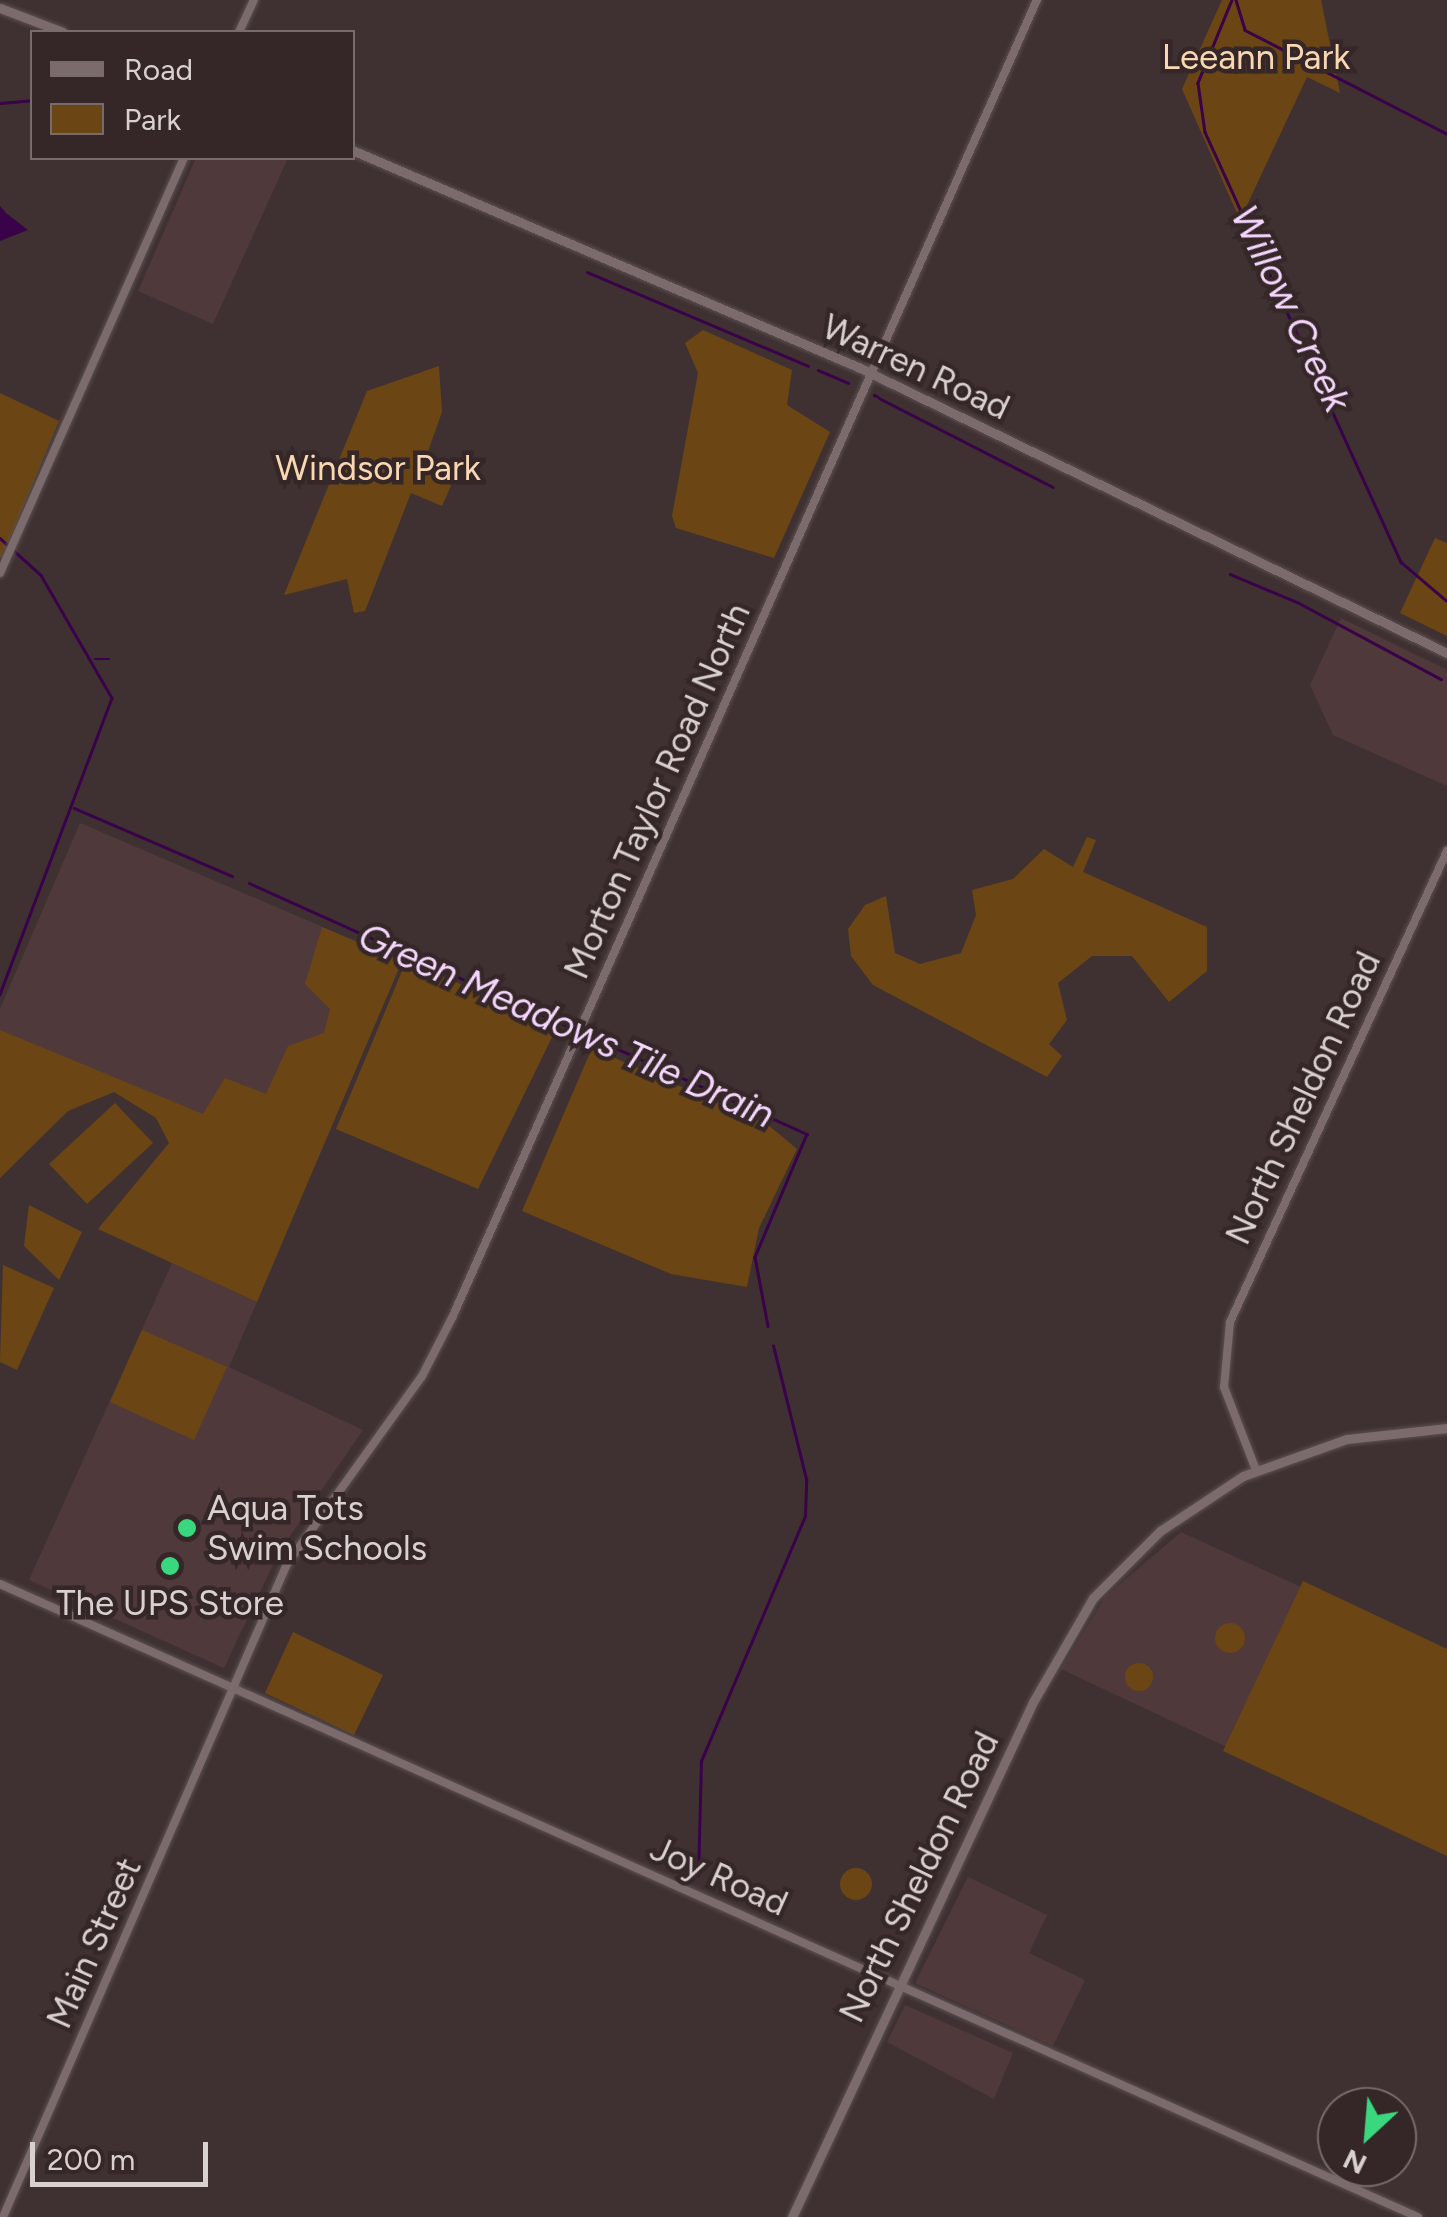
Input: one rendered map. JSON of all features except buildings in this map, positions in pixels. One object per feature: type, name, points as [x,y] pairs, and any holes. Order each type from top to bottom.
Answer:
[{"type":"main road","points":[[0,8],[58,30]]},
{"type":"main road","name":"Warren Road","points":[[355,151],[873,373],[1447,652]]},
{"type":"main road","name":"North Sheldon Road","points":[[792,2217],[1056,1654],[1116,1574],[1181,1514],[1256,1470],[1347,1439],[1447,1428]]},
{"type":"street","points":[[240,30],[254,0]]},
{"type":"street","name":"Morton Taylor Road North","points":[[230,1688],[300,1542],[439,1345],[1038,0]]},
{"type":"street","points":[[0,573],[183,160]]},
{"type":"street","name":"North Sheldon Road","points":[[1256,1470],[1223,1374],[1236,1307],[1447,851]]},
{"type":"street","name":"Joy Road","points":[[0,1584],[1418,2217]]},
{"type":"street","name":"Main Street","points":[[3,2217],[230,1688]]},
{"type":"shaded area","points":[[195,160],[287,160],[213,324],[138,291]]},
{"type":"shaded area","points":[[0,206],[6,213],[28,230],[0,241]]},
{"type":"shaded area","points":[[1341,618],[1447,670],[1447,786],[1333,735],[1310,685]]},
{"type":"shaded area","points":[[80,823],[402,961],[311,1173],[0,1040],[0,1009]]},
{"type":"shaded area","points":[[172,1263],[257,1302],[229,1367],[363,1430],[279,1552],[224,1668],[29,1580]]},
{"type":"shaded area","points":[[1181,1532],[1447,1654],[1393,1825],[1061,1669],[1105,1597]]},
{"type":"shaded area","points":[[968,1877],[1047,1915],[1029,1953],[1085,1980],[1053,2046],[915,1983]]},
{"type":"shaded area","points":[[905,2005],[1013,2053],[994,2099],[887,2042]]},
{"type":"green space","name":"Leeann Park","points":[[1222,0],[1321,0],[1340,93],[1307,77],[1240,220],[1182,89]]},
{"type":"green space","points":[[703,330],[792,370],[787,405],[830,432],[774,558],[676,528],[672,516],[698,373],[685,343]]},
{"type":"green space","name":"Windsor Park","points":[[439,366],[442,412],[422,468],[453,481],[442,506],[411,493],[365,611],[354,613],[347,579],[284,595],[367,391]]},
{"type":"green space","points":[[0,393],[59,421],[2,558],[0,557]]},
{"type":"green space","points":[[1435,538],[1447,543],[1447,636],[1400,613]]},
{"type":"green space","points":[[1087,837],[1096,840],[1083,872],[1207,927],[1207,971],[1169,1002],[1132,956],[1092,956],[1058,983],[1067,1020],[1049,1044],[1062,1056],[1047,1077],[873,985],[851,956],[848,929],[865,905],[886,896],[895,953],[920,964],[961,953],[976,915],[972,890],[1013,879],[1044,849],[1073,867]]},
{"type":"green space","points":[[322,927],[402,961],[257,1302],[98,1229],[169,1143],[156,1118],[114,1092],[68,1111],[0,1178],[0,1030],[203,1114],[225,1078],[266,1094],[288,1046],[324,1033],[330,1009],[305,984]]},
{"type":"green space","points":[[407,959],[556,1029],[478,1189],[336,1129]]},
{"type":"green space","points":[[592,1048],[767,1124],[797,1149],[759,1228],[747,1287],[671,1274],[522,1211]]},
{"type":"green space","points":[[115,1103],[153,1143],[87,1204],[49,1164]]},
{"type":"green space","points":[[29,1205],[82,1232],[59,1280],[24,1246]]},
{"type":"green space","points":[[3,1265],[54,1288],[17,1370],[0,1362]]},
{"type":"green space","points":[[142,1330],[227,1367],[194,1440],[110,1402]]},
{"type":"green space","points":[[1303,1581],[1447,1649],[1447,1856],[1223,1751]]},
{"type":"green space","points":[[1230,1623],[1244,1632],[1245,1638],[1236,1652],[1230,1653],[1216,1644],[1215,1638],[1224,1624]]},
{"type":"green space","points":[[293,1632],[383,1675],[354,1735],[265,1693]]},
{"type":"green space","points":[[1139,1663],[1149,1667],[1153,1677],[1149,1687],[1139,1691],[1129,1687],[1125,1677],[1129,1667]]},
{"type":"green space","points":[[856,1868],[868,1872],[872,1884],[868,1896],[856,1900],[844,1896],[840,1884],[844,1872]]},
{"type":"waterway","name":"Willow Creek","points":[[1232,0],[1198,83],[1205,132],[1401,562],[1447,601]]},
{"type":"waterway","points":[[1236,0],[1245,30],[1447,134]]},
{"type":"waterway","points":[[0,103],[30,100]]},
{"type":"waterway","points":[[587,272],[808,366]]},
{"type":"waterway","points":[[818,370],[848,383]]},
{"type":"waterway","points":[[879,398],[1053,487]]},
{"type":"waterway","points":[[0,538],[41,575],[112,698],[0,995]]},
{"type":"waterway","points":[[1230,574],[1299,603]]},
{"type":"waterway","points":[[1301,604],[1441,679]]},
{"type":"waterway","points":[[95,659],[109,659]]},
{"type":"waterway","name":"Green Meadows Tile Drain","points":[[74,808],[232,876]]},
{"type":"waterway","name":"Green Meadows Tile Drain","points":[[249,883],[807,1134],[755,1257],[768,1326]]},
{"type":"waterway","name":"Green Meadows Tile Drain","points":[[698,1876],[701,1761],[805,1516],[806,1479],[773,1346]]},
{"type":"place","name":"Aqua Tots Swim Schools","points":[[187,1528]]},
{"type":"place","name":"The UPS Store","points":[[170,1566]]}]
